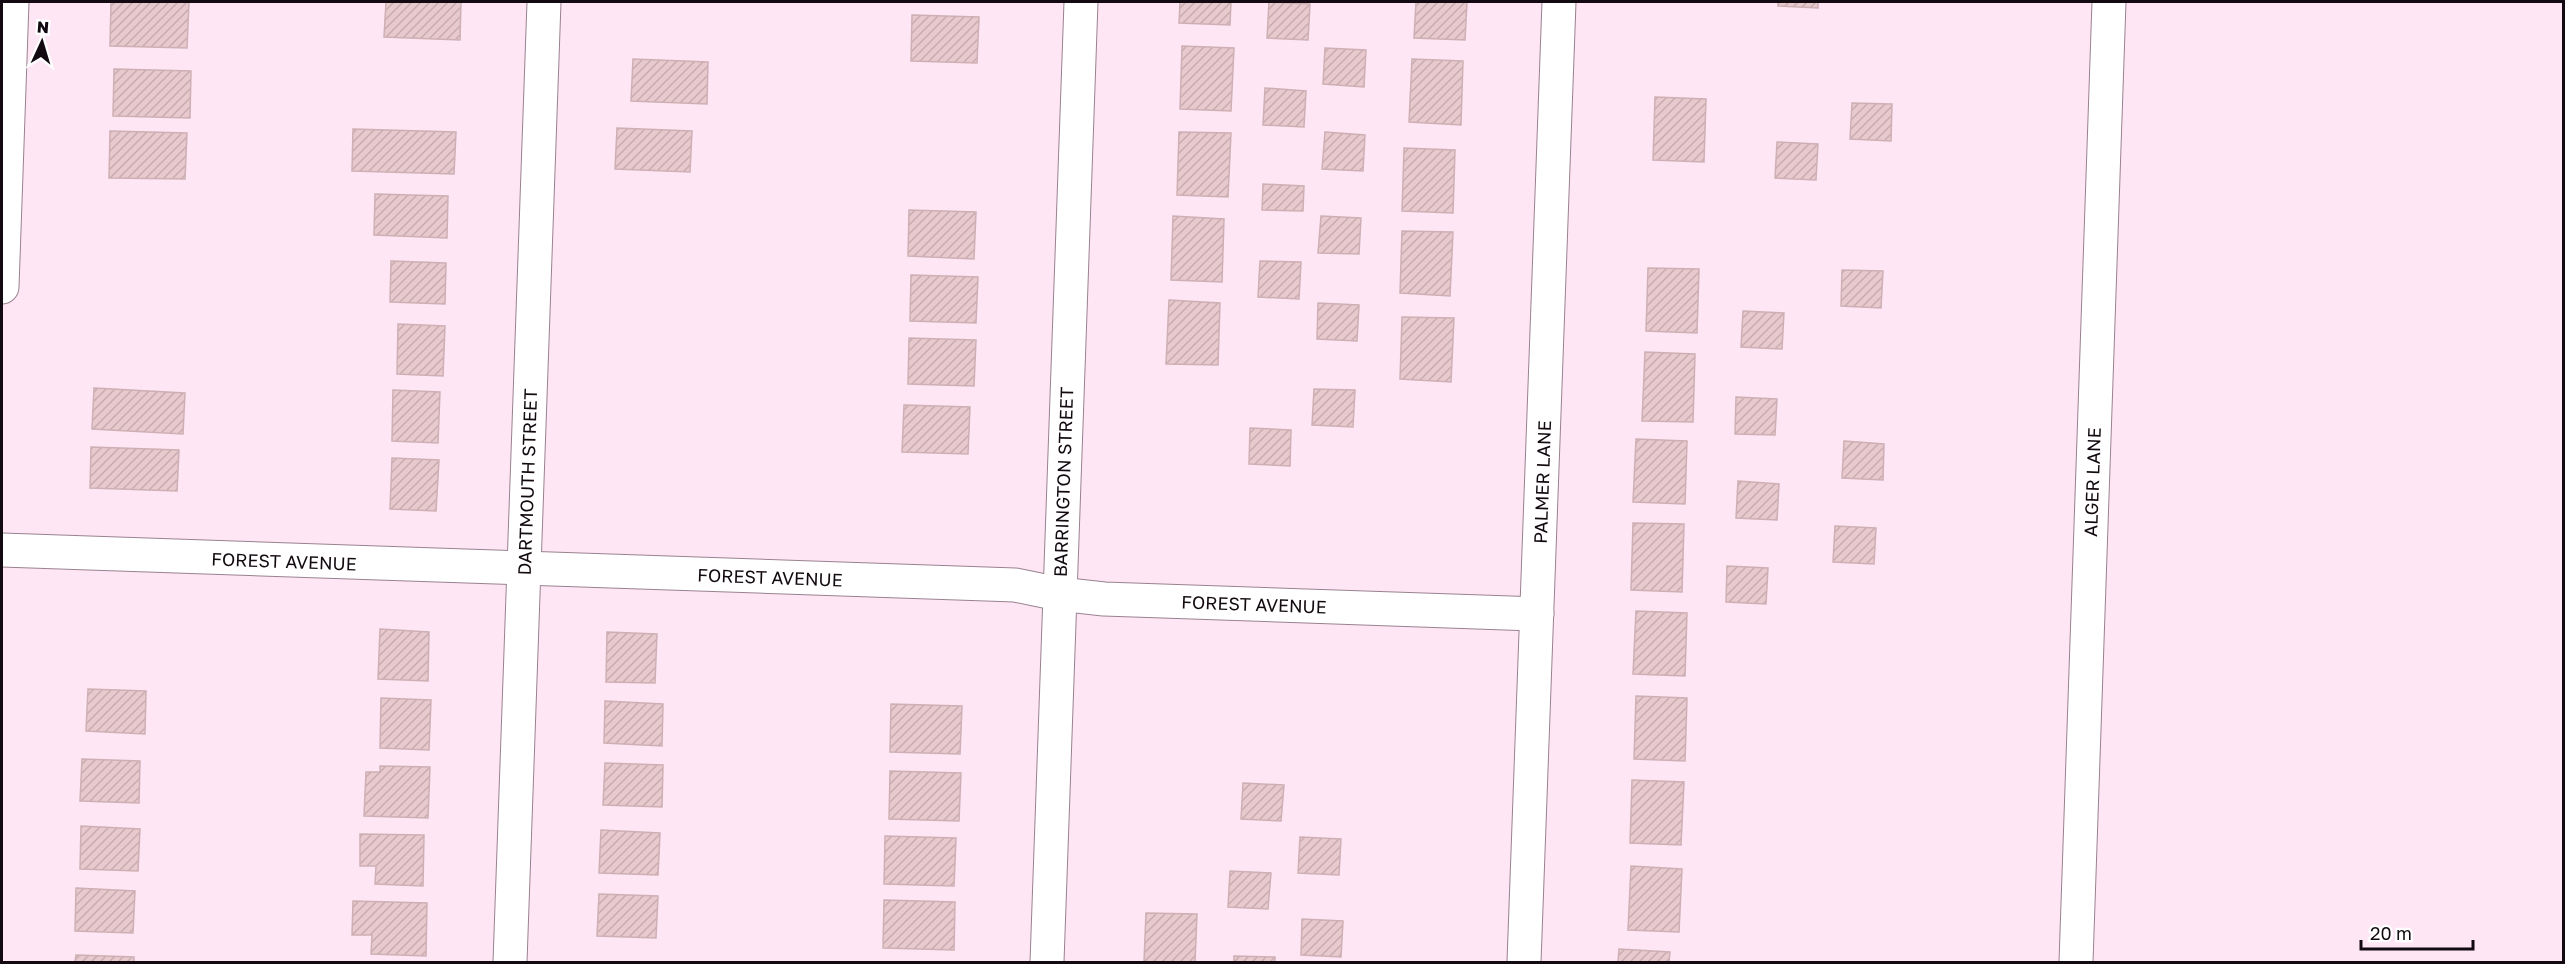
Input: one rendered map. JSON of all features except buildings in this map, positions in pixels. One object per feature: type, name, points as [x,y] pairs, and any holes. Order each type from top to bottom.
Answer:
[{"type":"street","points":[[2,287],[12,2]]},
{"type":"street","name":"DARTMOUTH STREET","points":[[510,963],[544,2]]},
{"type":"street","name":"BARRINGTON STREET","points":[[1047,963],[1081,2]]},
{"type":"street","name":"PALMER LANE","points":[[1524,963],[1558,2]]},
{"type":"street","name":"ALGER LANE","points":[[2076,963],[2109,2]]},
{"type":"street","name":"FOREST AVENUE","points":[[2,550],[1015,585],[1059,594],[1104,599],[1537,614]]}]
